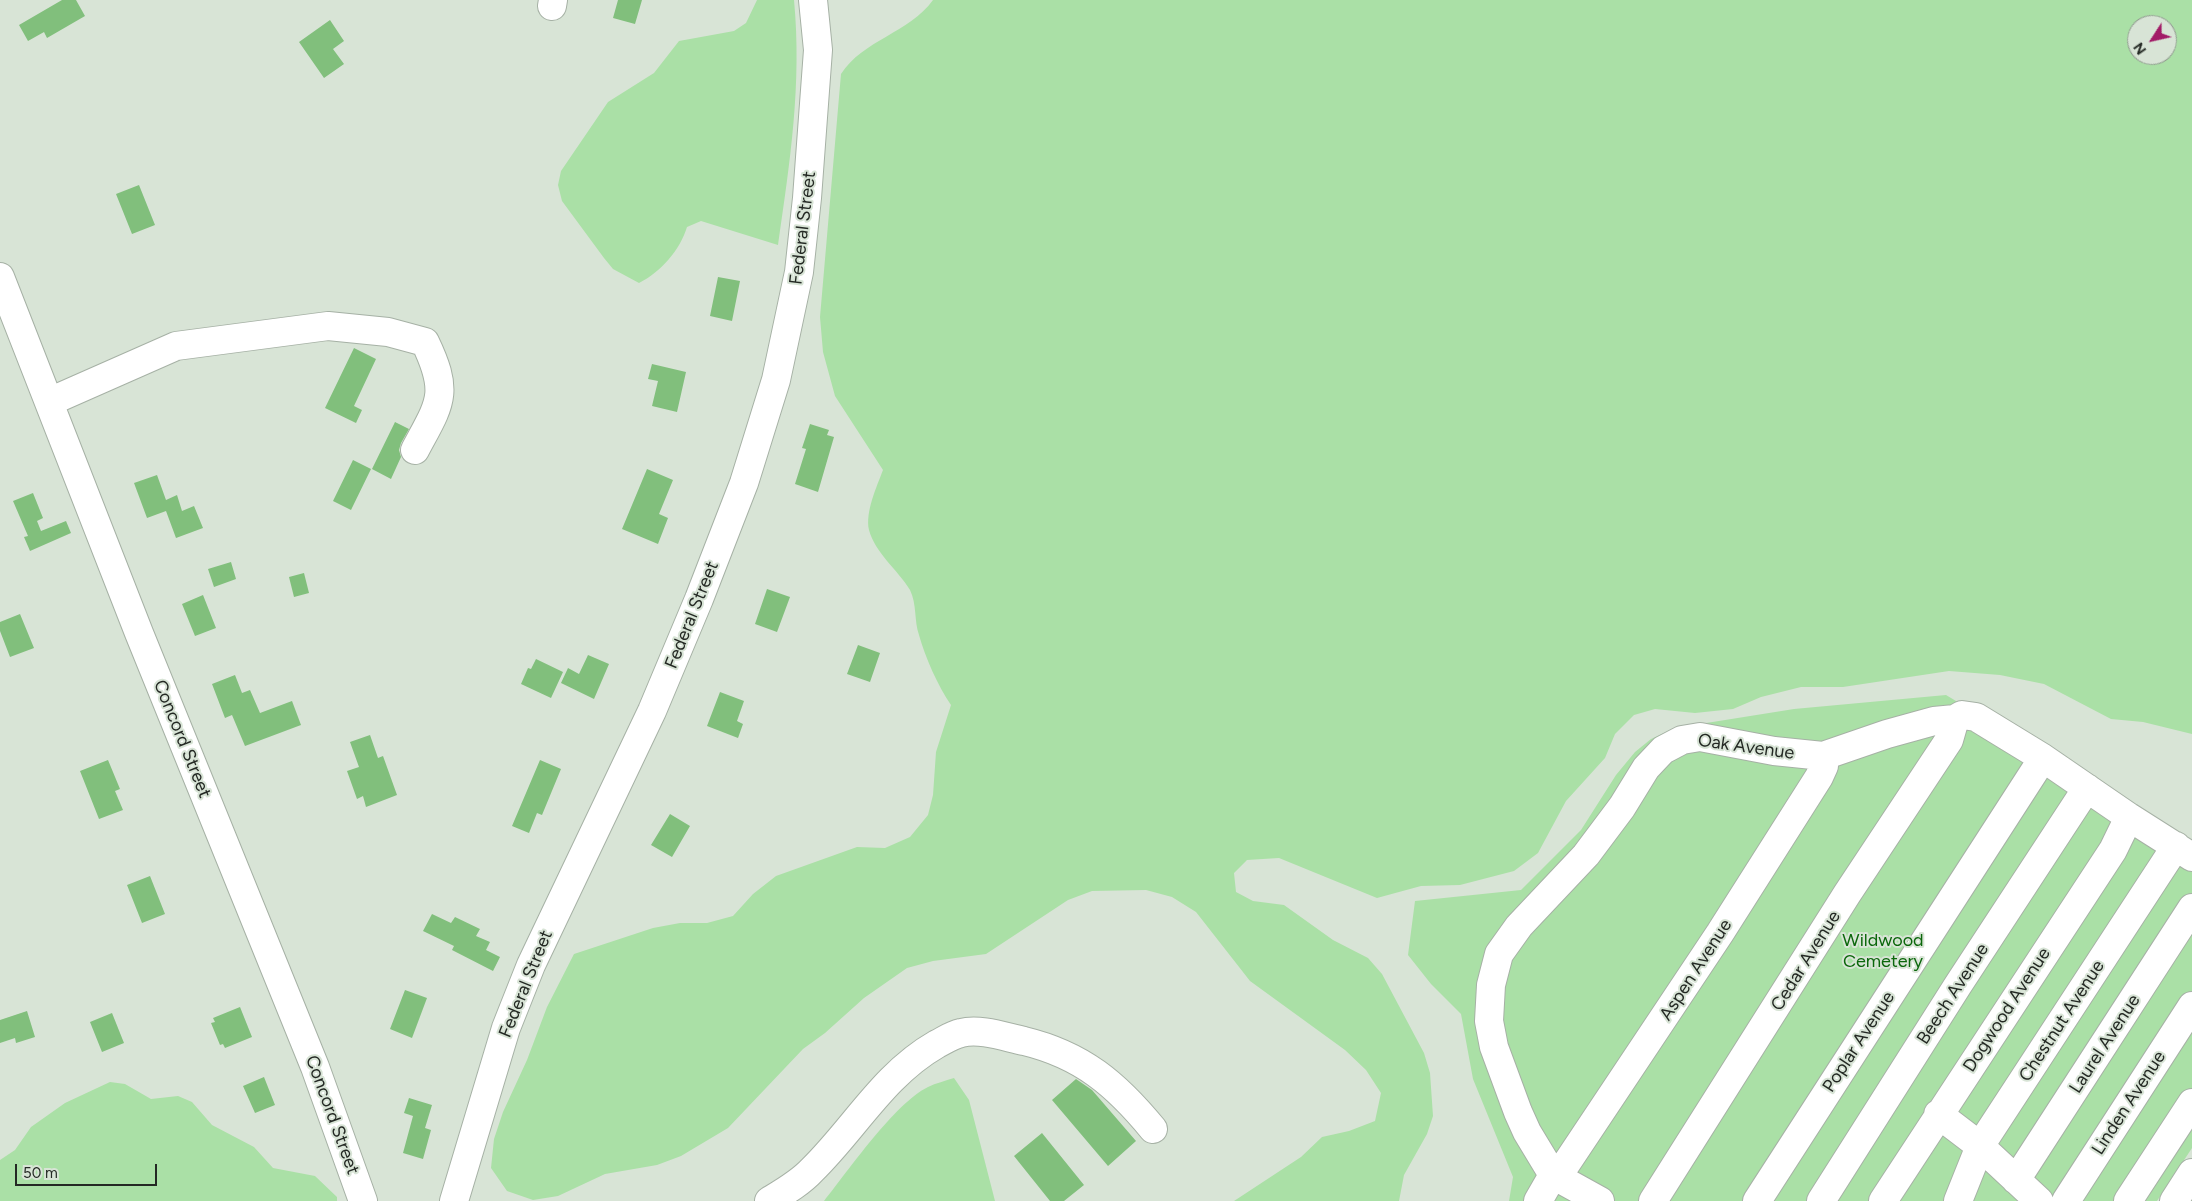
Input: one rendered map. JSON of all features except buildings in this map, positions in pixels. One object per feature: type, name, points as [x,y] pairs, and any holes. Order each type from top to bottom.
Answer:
[{"type":"street","name":"Federal Street","points":[[454,1201],[478,1116],[510,1019],[531,966],[652,711],[682,639],[744,483],[776,380],[799,272],[807,198],[818,50],[813,0]]},
{"type":"street","name":"Concord Street","points":[[0,277],[142,640],[315,1067],[363,1201]]},
{"type":"street","points":[[49,402],[176,346],[328,326],[388,332],[424,342],[437,366],[441,388],[437,410],[415,450]]},
{"type":"street","name":"Oak Avenue","points":[[1553,1175],[1524,1125],[1504,1078],[1494,1047],[1489,1021],[1491,985],[1499,954],[1519,926],[1586,855],[1622,808],[1646,768],[1663,750],[1682,740],[1700,737],[1774,751],[1824,756],[1887,734],[1934,721],[1955,719],[1962,715],[1976,717],[2043,758],[2184,852]]},
{"type":"street","name":"Cedar Avenue","points":[[1653,1201],[1847,894],[1949,740],[1955,719]]},
{"type":"street","name":"Aspen Avenue","points":[[1538,1201],[1553,1175],[1566,1164],[1726,925],[1820,777],[1824,766],[1824,756]]},
{"type":"street","name":"Poplar Avenue","points":[[1757,1201],[2043,758]]},
{"type":"street","name":"Beech Avenue","points":[[1821,1201],[1958,985],[2087,788]]},
{"type":"street","name":"Dogwood Avenue","points":[[1883,1201],[2112,850],[2129,817]]},
{"type":"street","name":"Chestnut Avenue","points":[[1958,1201],[1980,1146],[2184,852]]},
{"type":"street","name":"Laurel Avenue","points":[[2016,1180],[2192,908]]},
{"type":"street","name":"Linden Avenue","points":[[2066,1201],[2192,1006]]},
{"type":"street","points":[[769,1201],[790,1189],[812,1170],[876,1096],[906,1066],[928,1049],[961,1033],[969,1032],[1002,1036],[1061,1053],[1088,1066],[1134,1105],[1153,1129]]},
{"type":"street","points":[[2128,1201],[2192,1103]]},
{"type":"street","points":[[1938,1114],[1980,1146],[2039,1201]]},
{"type":"street","points":[[2174,1201],[2192,1173]]},
{"type":"street","points":[[1553,1175],[1600,1201]]},
{"type":"green space","points":[[757,0],[794,0],[797,62],[796,93],[794,123],[778,245],[701,221],[687,227],[680,244],[669,260],[655,273],[639,283],[613,269],[562,201],[558,185],[561,171],[608,102],[654,73],[679,41],[734,31],[746,23]]},
{"type":"green space","points":[[933,0],[2192,0],[2192,734],[2143,722],[2111,719],[2044,684],[2000,675],[1949,671],[1843,687],[1801,687],[1761,697],[1733,709],[1695,713],[1655,709],[1634,715],[1615,734],[1605,758],[1566,801],[1538,853],[1514,871],[1460,885],[1421,886],[1377,898],[1279,858],[1247,860],[1234,873],[1236,892],[1253,901],[1284,905],[1333,940],[1368,958],[1382,974],[1424,1053],[1430,1073],[1433,1116],[1427,1134],[1404,1175],[1399,1201],[1234,1201],[1301,1157],[1322,1137],[1349,1131],[1375,1121],[1381,1093],[1366,1070],[1345,1050],[1250,981],[1196,912],[1172,897],[1146,890],[1092,891],[1068,900],[986,954],[933,961],[907,968],[864,998],[825,1033],[803,1049],[728,1128],[681,1156],[657,1165],[605,1174],[558,1196],[533,1200],[507,1191],[491,1168],[494,1139],[503,1112],[527,1060],[547,1007],[574,954],[653,928],[680,923],[707,923],[733,916],[753,894],[776,876],[857,847],[885,848],[910,837],[928,815],[933,795],[936,752],[951,705],[925,653],[917,630],[914,601],[910,590],[881,554],[869,530],[870,507],[883,470],[835,396],[823,352],[820,317],[841,74],[850,62],[873,44],[912,21]]},
{"type":"green space","name":"Wildwood Cemetery","points":[[1946,695],[2101,788],[2192,846],[2192,1148],[2157,1201],[1509,1201],[1513,1177],[1473,1079],[1461,1014],[1431,984],[1408,955],[1415,901],[1521,890],[1581,830],[1616,775],[1635,752],[1651,739],[1675,728],[1794,709]]},
{"type":"green space","points":[[954,1078],[969,1100],[995,1201],[824,1201],[901,1107],[928,1087]]},
{"type":"green space","points":[[110,1082],[125,1084],[151,1099],[178,1096],[192,1102],[212,1125],[254,1147],[273,1168],[315,1176],[337,1197],[337,1201],[0,1201],[0,1160],[15,1150],[31,1127],[65,1103]]}]
